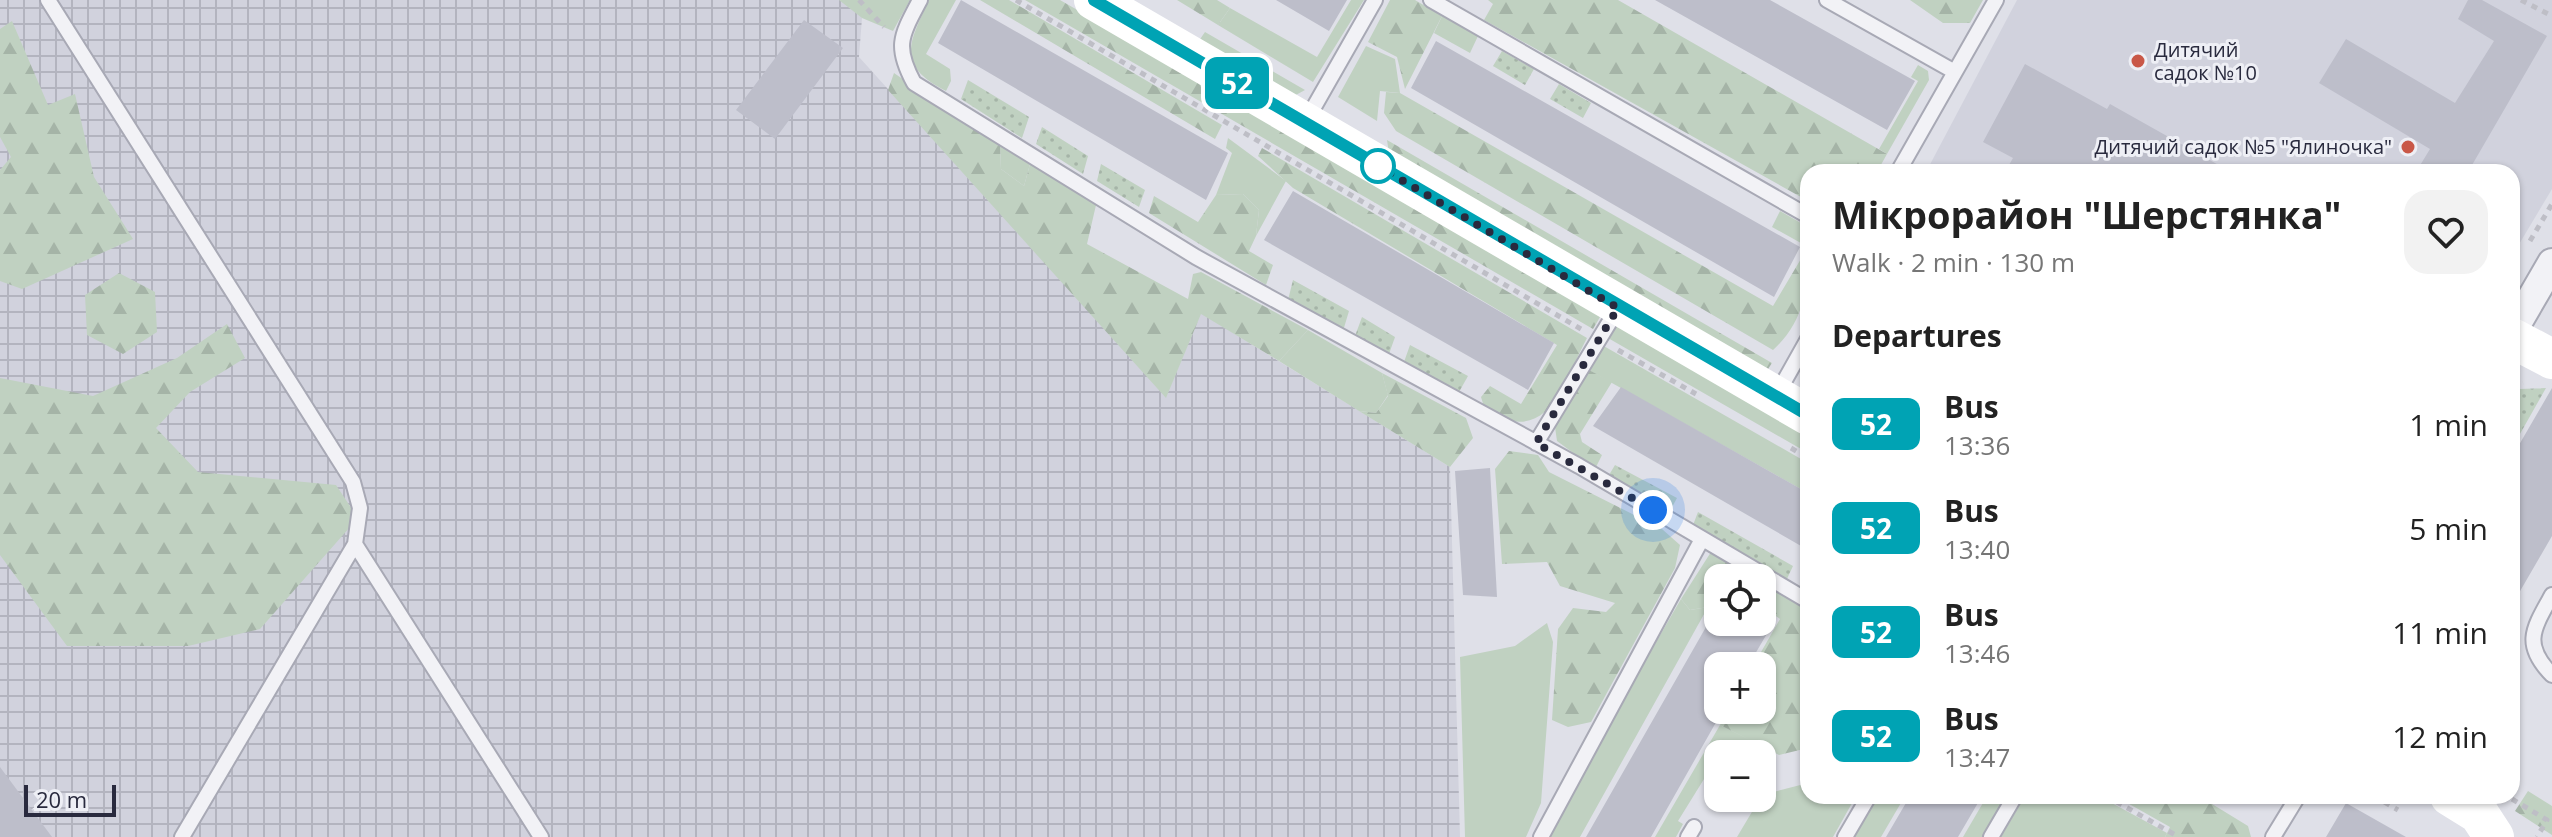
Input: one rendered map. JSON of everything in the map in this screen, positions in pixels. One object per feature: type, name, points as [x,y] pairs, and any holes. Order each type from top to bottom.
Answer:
[{"type":"street","points":[[1094,0],[1305,122],[1609,324],[1788,418]]},
{"type":"street","points":[[2520,321],[2552,263]]},
{"type":"street","points":[[2520,340],[2552,359]]},
{"type":"street","points":[[2463,804],[2479,814],[2494,837]]},
{"type":"lane","points":[[48,0],[353,482],[360,508],[355,544],[182,837]]},
{"type":"lane","points":[[920,0],[900,45],[901,59],[914,83],[1196,257],[1536,443],[1800,596]]},
{"type":"lane","points":[[1305,122],[1375,0]]},
{"type":"lane","points":[[1431,0],[1800,211]]},
{"type":"lane","points":[[1827,0],[1955,72]]},
{"type":"lane","points":[[1903,164],[1996,0]]},
{"type":"lane","points":[[1536,443],[1609,324]]},
{"type":"lane","points":[[1788,418],[1800,371]]},
{"type":"lane","points":[[1541,837],[1702,539]]},
{"type":"lane","points":[[355,544],[541,837]]},
{"type":"lane","points":[[2552,595],[2533,629],[2535,657],[2552,675]]},
{"type":"lane","points":[[1845,837],[1864,804]]},
{"type":"lane","points":[[1991,837],[2010,804]]},
{"type":"lane","points":[[2273,837],[2293,804]]},
{"type":"path","points":[[859,0],[900,45]]},
{"type":"path","points":[[1016,0],[1609,324],[1697,395]]},
{"type":"path","points":[[2521,0],[2552,16]]},
{"type":"path","points":[[2528,245],[2552,204]]},
{"type":"path","points":[[1788,418],[1800,442]]},
{"type":"path","points":[[2520,803],[2547,820],[2537,837]]},
{"type":"path","points":[[2119,804],[2167,834],[2179,837]]},
{"type":"path","points":[[2388,804],[2398,810]]},
{"type":"shaded area","points":[[0,0],[849,0],[862,18],[859,57],[1166,397],[1201,313],[1450,467],[1460,837],[0,837]]},
{"type":"shaded area","points":[[2017,0],[2552,0],[2552,189],[2520,243],[2520,164],[1930,164]]},
{"type":"green space","points":[[839,0],[910,0],[893,31],[862,18]]},
{"type":"green space","points":[[929,0],[956,0],[926,54],[950,69],[951,81],[946,91],[919,72],[911,52],[916,29]]},
{"type":"green space","points":[[980,0],[1009,0],[1222,125],[1215,139]]},
{"type":"green space","points":[[1025,0],[1060,0],[1595,308],[1600,317],[1593,329]]},
{"type":"green space","points":[[1177,0],[1217,0],[1230,8],[1218,25]]},
{"type":"green space","points":[[1351,0],[1364,0],[1313,82],[1218,25],[1230,8],[1317,57]]},
{"type":"green space","points":[[1390,0],[1415,0],[1442,16],[1405,89],[1397,57],[1368,42]]},
{"type":"green space","points":[[1488,0],[1618,0],[1887,154],[1881,164],[1800,164],[1800,197],[1484,20],[1493,4]]},
{"type":"green space","points":[[1910,0],[1983,0],[1970,23],[1943,23]]},
{"type":"green space","points":[[1442,16],[1478,36],[1470,53],[1434,33]]},
{"type":"green space","points":[[12,21],[48,105],[75,94],[94,177],[133,239],[22,289],[0,281],[0,170],[11,157],[0,137],[0,29]]},
{"type":"green space","points":[[1205,32],[1305,90],[1294,96],[1196,45]]},
{"type":"green space","points":[[1366,46],[1395,59],[1400,93],[1380,91],[1377,121],[1338,97]]},
{"type":"green space","points":[[1502,51],[1534,69],[1525,85],[1493,66]]},
{"type":"green space","points":[[1918,65],[1928,71],[1929,80],[1887,154],[1879,149],[1918,81],[1911,77]]},
{"type":"green space","points":[[894,73],[1000,146],[1001,169],[1024,186],[1030,164],[1096,205],[1087,244],[1188,299],[1193,274],[1201,272],[1308,330],[1279,361],[1201,314],[1166,398],[888,90]]},
{"type":"green space","points":[[968,80],[1029,117],[1022,138],[961,99]]},
{"type":"green space","points":[[1559,84],[1591,103],[1583,118],[1550,99]]},
{"type":"green space","points":[[1386,92],[1400,93],[1773,306],[1800,260],[1800,309],[1792,327],[1773,350],[1396,131],[1384,113]]},
{"type":"green space","points":[[1042,127],[1088,156],[1083,174],[1036,144]]},
{"type":"green space","points":[[1228,138],[1286,181],[1256,236],[1259,210],[1243,194],[1216,195],[1232,153],[1226,148]]},
{"type":"green space","points":[[1387,140],[1772,363],[1768,369],[1390,160]]},
{"type":"green space","points":[[1000,146],[1030,164],[1024,186],[1001,169]]},
{"type":"green space","points":[[1262,148],[1587,338],[1551,406],[1539,416],[1524,421],[1507,420],[1485,410],[1481,397],[1490,386],[1521,404],[1557,345],[1293,188],[1258,156]]},
{"type":"green space","points":[[1101,164],[1145,190],[1139,207],[1097,181]]},
{"type":"green space","points":[[1243,194],[1259,210],[1256,236],[1249,251],[1273,265],[1266,285],[1149,213],[1154,196],[1198,222],[1216,195]]},
{"type":"green space","points":[[1780,211],[1800,222],[1800,243],[1772,227]]},
{"type":"green space","points":[[119,273],[155,292],[157,332],[123,354],[87,335],[85,295]]},
{"type":"green space","points":[[1293,280],[1349,311],[1343,331],[1288,300]]},
{"type":"green space","points":[[1362,317],[1395,337],[1389,354],[1355,336]]},
{"type":"green space","points":[[227,324],[245,358],[190,392],[156,428],[198,472],[336,485],[358,518],[260,629],[188,646],[67,646],[0,555],[0,378],[93,396],[177,358]]},
{"type":"green space","points":[[1617,325],[1800,423],[1800,448],[1608,338]]},
{"type":"green space","points":[[1308,330],[1382,373],[1388,395],[1376,413],[1359,411],[1279,361]]},
{"type":"green space","points":[[1410,345],[1468,376],[1459,392],[1404,362]]},
{"type":"green space","points":[[1602,345],[1800,458],[1800,489],[1587,369]]},
{"type":"green space","points":[[1587,369],[1612,382],[1580,434],[1582,442],[1602,455],[1595,469],[1557,441],[1555,427]]},
{"type":"green space","points":[[1382,373],[1466,418],[1473,438],[1450,467],[1359,411],[1376,413],[1388,396]]},
{"type":"green space","points":[[2546,388],[2520,434],[2520,389]]},
{"type":"green space","points":[[1509,451],[1538,455],[1549,472],[1662,529],[1680,545],[1675,568],[1591,722],[1568,727],[1552,720],[1558,629],[1573,608],[1606,612],[1615,603],[1560,586],[1547,562],[1502,564],[1495,469]]},
{"type":"green space","points":[[1615,465],[1677,498],[1670,511],[1609,475]]},
{"type":"green space","points":[[1698,512],[1793,566],[1786,581],[1776,575],[1776,564],[1758,564],[1693,525]]},
{"type":"green space","points":[[1711,552],[1731,564],[1704,564],[1704,608],[1690,610],[1681,599]]},
{"type":"green space","points":[[1776,591],[1800,605],[1800,750],[1779,755],[1776,753],[1776,740],[1750,740],[1720,725],[1776,724],[1776,652],[1761,652],[1770,636],[1776,636],[1780,619],[1776,616]]},
{"type":"green space","points":[[1681,599],[1690,610],[1704,608],[1704,614],[1580,837],[1550,837],[1608,725]]},
{"type":"green space","points":[[1547,623],[1553,642],[1541,803],[1526,837],[1465,837],[1460,657],[1515,646]]},
{"type":"green space","points":[[1720,725],[1751,740],[1711,740]]},
{"type":"green space","points":[[1704,753],[1704,779],[1678,821],[1683,824],[1676,837],[1655,837]]},
{"type":"green space","points":[[1800,785],[1800,804],[1852,804],[1833,837],[1737,837],[1752,812],[1776,812],[1776,791]]},
{"type":"green space","points":[[2528,791],[2552,806],[2552,835],[2515,811]]},
{"type":"green space","points":[[1869,804],[1900,804],[1881,837],[1850,837]]},
{"type":"green space","points":[[1982,804],[2006,804],[1987,837],[1963,837]]},
{"type":"green space","points":[[2020,804],[2114,804],[2167,833],[2165,837],[2001,837]]},
{"type":"green space","points":[[2129,804],[2212,804],[2248,826],[2251,837],[2165,837],[2170,827]]},
{"type":"building","points":[[961,0],[1228,153],[1206,200],[938,43]]},
{"type":"building","points":[[1276,0],[1347,0],[1329,31]]},
{"type":"building","points":[[1655,0],[1770,0],[1915,81],[1887,130]]},
{"type":"building","points":[[2468,0],[2482,0],[2547,36],[2473,164],[2421,164],[2430,149],[2319,83],[2346,39],[2455,103],[2494,41],[2458,19]]},
{"type":"building","points":[[804,20],[843,48],[775,139],[736,110]]},
{"type":"building","points":[[1436,41],[1800,247],[1774,297],[1411,88]]},
{"type":"building","points":[[2025,64],[2107,109],[2110,104],[2217,164],[2010,164],[2013,158],[1983,142]]},
{"type":"building","points":[[1293,191],[1554,343],[1528,390],[1264,240]]},
{"type":"building","points":[[1621,387],[1800,488],[1800,545],[1593,426]]},
{"type":"building","points":[[2552,388],[2552,536],[2520,591],[2520,443]]},
{"type":"building","points":[[1490,468],[1497,597],[1463,595],[1455,471]]},
{"type":"building","points":[[1704,630],[1704,636],[1766,636],[1756,652],[1704,652],[1704,724],[1715,724],[1651,837],[1586,837]]},
{"type":"building","points":[[0,767],[52,837],[0,837]]},
{"type":"building","points":[[1905,804],[1977,804],[1958,837],[1886,837]]},
{"type":"building","points":[[2348,804],[2406,837],[2326,837]]},
{"type":"bus line","name":"52","points":[[1094,0],[1618,308],[1800,410]]},
{"type":"place","name":"Дитячий садок №10","points":[[2138,61]]},
{"type":"place","name":"Дитячий садок №5 \"Ялиночка\"","points":[[2408,147]]},
{"type":"route","points":[[1378,166],[1618,308],[1536,443],[1653,510]]}]
